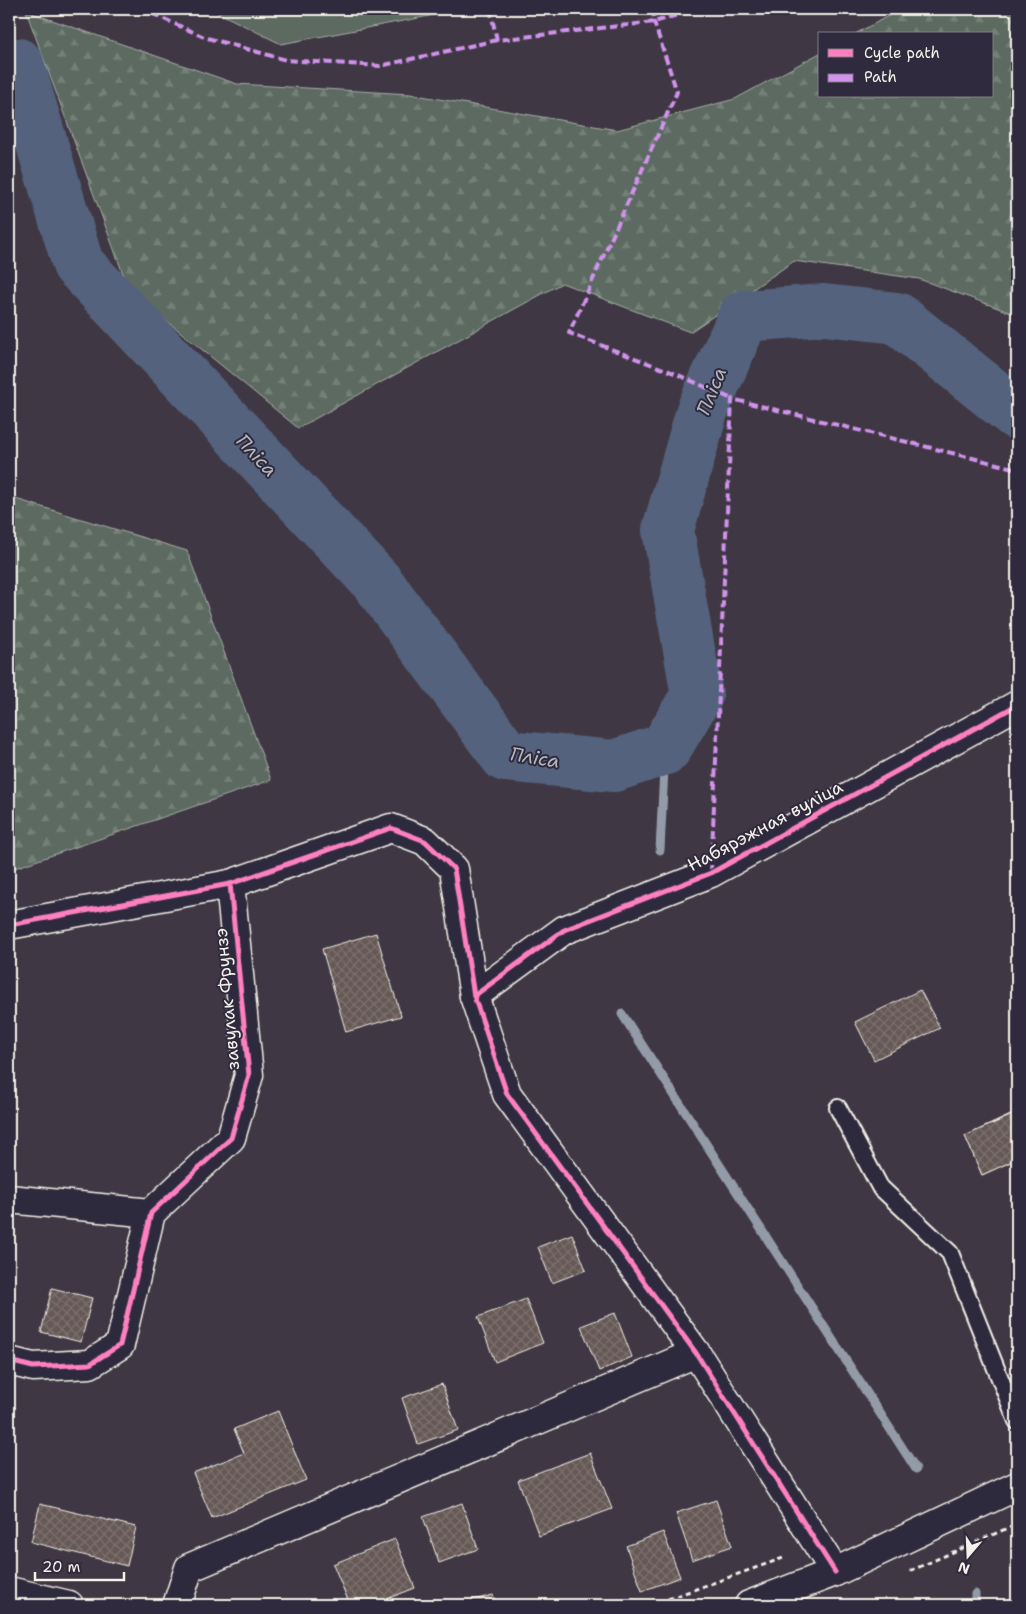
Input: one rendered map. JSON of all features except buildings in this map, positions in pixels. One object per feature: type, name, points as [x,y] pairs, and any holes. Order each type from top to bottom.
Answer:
[{"type":"street","name":"Набярэжная вуліца","points":[[474,996],[564,930],[711,873],[1017,705]]},
{"type":"street","points":[[9,924],[230,884],[391,828],[425,840],[454,869],[474,996],[507,1094],[696,1353],[835,1572]]},
{"type":"street","name":"завулак Фрунзэ","points":[[151,1213],[230,1138],[249,1075],[230,884]]},
{"type":"street","points":[[9,1200],[151,1213],[120,1345],[90,1364],[33,1367],[9,1361]]},
{"type":"street","points":[[177,1605],[189,1568],[696,1353]]},
{"type":"street","points":[[750,1605],[835,1572],[1017,1486]]},
{"type":"street","points":[[9,1591],[59,1604]]},
{"type":"lane","points":[[838,1108],[880,1187],[950,1252],[1017,1421]]},
{"type":"path","points":[[904,1574],[1017,1524]]},
{"type":"green space","points":[[211,9],[439,9],[440,14],[281,44]]},
{"type":"green space","points":[[901,9],[1017,9],[1017,315],[919,279],[794,261],[690,332],[562,283],[298,428],[129,290],[26,11],[237,84],[410,94],[617,130],[735,99],[818,54],[818,98],[994,98],[994,32],[859,32]]},
{"type":"green space","points":[[9,497],[187,551],[271,780],[9,870]]},
{"type":"waterway","name":"Пліса","points":[[9,63],[18,64],[78,264],[377,582],[506,756],[614,766],[665,749],[697,695],[668,530],[702,411],[744,316],[824,310],[897,318],[1017,414]]},
{"type":"waterway","points":[[660,850],[665,749]]},
{"type":"waterway","points":[[622,1014],[916,1469]]},
{"type":"waterway","points":[[975,1594],[975,1605]]},
{"type":"marked path","points":[[142,9],[204,37],[286,60],[380,66],[497,40],[654,22],[698,9]]},
{"type":"marked path","points":[[490,9],[497,40]]},
{"type":"marked path","points":[[653,9],[654,22],[677,92],[569,333],[674,373],[732,399]]},
{"type":"marked path","points":[[711,873],[732,399],[1017,469]]},
{"type":"cycle path","points":[[474,996],[564,930],[711,873],[1017,705]]},
{"type":"cycle path","points":[[9,925],[230,884],[391,828],[425,841],[454,869],[474,996],[507,1094],[696,1353],[835,1572]]},
{"type":"cycle path","points":[[9,1361],[33,1367],[90,1364],[120,1345],[151,1213],[231,1138],[249,1075],[230,884]]}]
